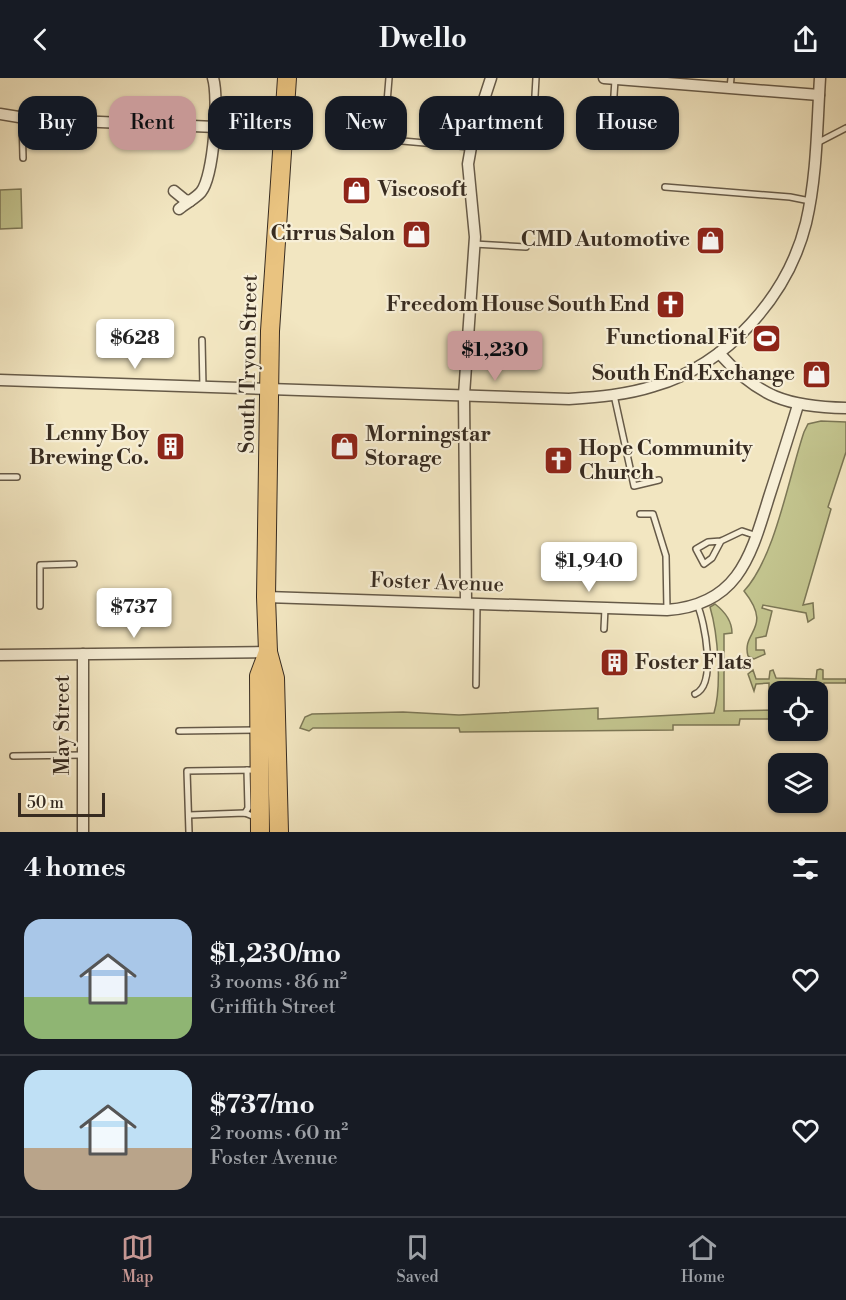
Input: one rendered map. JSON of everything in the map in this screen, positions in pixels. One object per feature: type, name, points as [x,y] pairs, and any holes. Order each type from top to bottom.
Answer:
[{"type":"main road","name":"South Tryon Street","points":[[285,96],[287,78]]},
{"type":"main road","name":"South Tryon Street","points":[[279,832],[275,678],[268,652],[266,597],[270,321],[281,150]]},
{"type":"main road","name":"South Tryon Street","points":[[255,821],[253,770],[259,730],[259,676],[268,652]]},
{"type":"street","points":[[213,78],[216,96]]},
{"type":"street","points":[[486,96],[492,78]]},
{"type":"street","points":[[611,78],[730,83],[819,95]]},
{"type":"street","points":[[0,380],[569,399],[614,395],[657,386],[692,371],[719,353],[766,305],[786,273],[798,249],[810,201],[820,78]]},
{"type":"street","points":[[0,114],[18,117]]},
{"type":"street","points":[[97,122],[208,127]]},
{"type":"street","points":[[179,209],[201,192],[208,180],[211,150]]},
{"type":"street","points":[[470,150],[469,186],[474,244],[464,395],[471,603]]},
{"type":"street","points":[[174,191],[185,200],[190,201]]},
{"type":"street","points":[[719,353],[737,374],[761,391],[798,405],[846,408]]},
{"type":"street","name":"Foster Avenue","points":[[266,597],[667,610],[697,604],[718,594],[738,575],[748,560],[798,405]]},
{"type":"street","points":[[0,655],[268,652]]},
{"type":"street","name":"May Street","points":[[83,654],[83,832]]},
{"type":"lane","points":[[389,78],[386,127],[391,140],[419,142]]},
{"type":"lane","points":[[536,96],[537,78]]},
{"type":"lane","points":[[611,78],[612,96]]},
{"type":"lane","points":[[816,143],[846,128]]},
{"type":"lane","points":[[23,150],[23,158]]},
{"type":"lane","points":[[665,187],[790,197],[810,201]]},
{"type":"lane","points":[[474,244],[526,247]]},
{"type":"lane","points":[[202,340],[203,387]]},
{"type":"lane","points":[[614,395],[634,486],[659,480]]},
{"type":"lane","points":[[0,477],[17,477]]},
{"type":"lane","points":[[640,514],[653,514],[666,556],[667,610]]},
{"type":"lane","points":[[722,541],[708,563],[701,562],[697,554],[698,547],[708,542],[722,541],[742,531],[757,536]]},
{"type":"lane","points":[[40,606],[40,565],[74,564]]},
{"type":"lane","points":[[471,603],[476,685]]},
{"type":"lane","points":[[695,694],[701,691],[706,683],[706,631],[697,604]]},
{"type":"lane","points":[[604,629],[605,608]]},
{"type":"lane","points":[[179,730],[259,730]]},
{"type":"lane","points":[[13,756],[83,755]]},
{"type":"lane","points":[[189,832],[187,771],[253,770]]},
{"type":"lane","points":[[189,815],[255,821]]},
{"type":"green space","points":[[21,189],[22,228],[0,229],[0,190]]},
{"type":"green space","points":[[821,421],[846,422],[846,452],[828,507],[831,509],[803,605],[813,603],[814,618],[808,622],[806,613],[763,605],[762,608],[772,611],[766,636],[756,638],[756,650],[764,650],[765,654],[754,659],[748,656],[747,648],[757,622],[756,614],[744,591],[755,576],[773,538],[804,432],[808,424]]},
{"type":"green space","points":[[715,604],[721,610],[732,629],[732,633],[724,634],[724,711],[768,710],[768,719],[740,719],[739,725],[673,725],[673,730],[460,732],[459,728],[313,728],[309,731],[300,728],[305,717],[312,714],[403,712],[459,715],[598,708],[598,719],[714,713],[718,689],[718,660],[710,607]]},
{"type":"green space","points":[[753,670],[756,679],[769,679],[770,671],[773,670],[776,678],[816,679],[817,670],[823,670],[823,679],[846,679],[846,683],[768,681],[768,683],[756,684],[754,691],[748,674]]},
{"type":"place","name":"Viscosoft","points":[[357,190]]},
{"type":"place","name":"Cirrus Salon","points":[[416,234]]},
{"type":"place","name":"CMD Automotive","points":[[711,240]]},
{"type":"place","name":"Freedom House South End","points":[[671,305]]},
{"type":"place","name":"Functional Fit","points":[[767,338]]},
{"type":"place","name":"South End Exchange","points":[[816,374]]},
{"type":"place","name":"Lenny Boy Brewing Co.","points":[[170,446]]},
{"type":"place","name":"Morningstar Storage","points":[[344,447]]},
{"type":"place","name":"Hope Community Church","points":[[558,461]]},
{"type":"place","name":"Foster Flats","points":[[614,663]]}]
